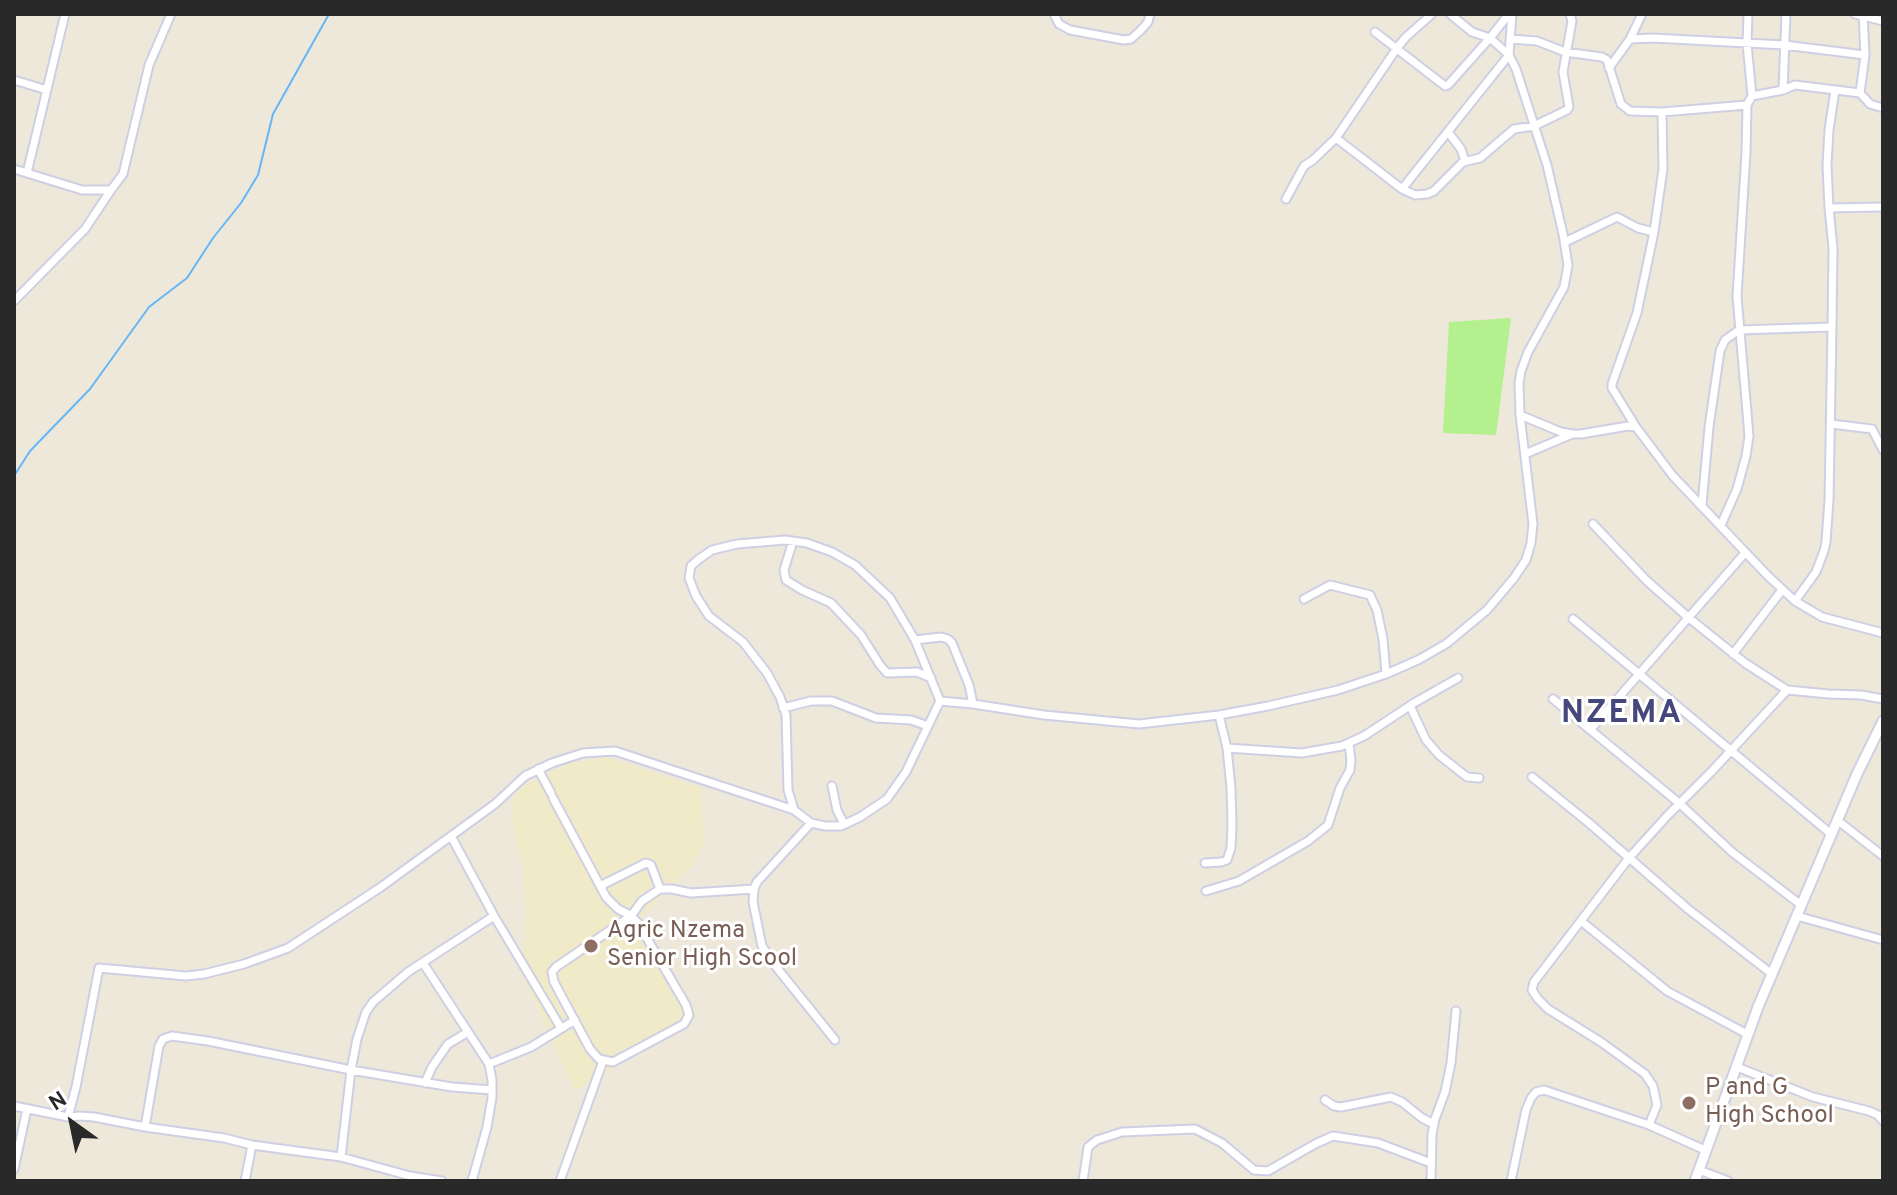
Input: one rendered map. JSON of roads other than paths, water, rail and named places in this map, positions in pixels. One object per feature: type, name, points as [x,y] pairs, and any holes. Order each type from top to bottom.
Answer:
[{"type":"street","points":[[27,173],[65,14]]},
{"type":"street","points":[[14,301],[85,229],[123,174],[149,65],[171,14]]},
{"type":"street","points":[[1054,14],[1059,24],[1070,30],[1120,40],[1131,39],[1148,22],[1150,14]]},
{"type":"street","points":[[1286,199],[1304,166],[1336,138],[1397,48],[1432,14]]},
{"type":"street","points":[[940,701],[1139,724],[1219,715],[1338,690],[1386,674],[1446,644],[1500,597],[1526,560],[1533,524],[1520,415],[1521,371],[1528,352],[1564,287],[1568,265],[1547,165],[1516,69],[1509,55],[1490,38],[1472,32],[1450,14]]},
{"type":"street","points":[[1375,32],[1445,86],[1511,14]]},
{"type":"street","points":[[1402,189],[1509,55],[1511,14]]},
{"type":"street","points":[[1336,138],[1402,189],[1415,195],[1434,191],[1465,161],[1480,158],[1514,129],[1534,126],[1565,112],[1569,107],[1563,77],[1572,21],[1570,14]]},
{"type":"street","points":[[1609,68],[1630,39],[1642,14]]},
{"type":"street","points":[[1721,525],[1737,489],[1749,436],[1737,296],[1747,105],[1752,96],[1747,44],[1748,14]]},
{"type":"street","points":[[1783,90],[1786,14]]},
{"type":"street","points":[[1855,14],[1883,21]]},
{"type":"street","points":[[1860,93],[1865,55],[1863,14]]},
{"type":"street","points":[[1510,39],[1537,41],[1565,52],[1602,57],[1607,60],[1619,100],[1630,111],[1662,112],[1747,105]]},
{"type":"street","points":[[1630,39],[1784,45],[1865,55]]},
{"type":"street","points":[[14,80],[47,90]]},
{"type":"street","points":[[1752,96],[1795,85],[1860,93],[1870,104],[1883,108]]},
{"type":"street","points":[[1795,601],[1816,572],[1824,551],[1829,500],[1833,248],[1827,165],[1835,90]]},
{"type":"street","points":[[1662,112],[1664,160],[1660,199],[1637,313],[1612,388],[1636,427],[1673,476],[1782,590],[1822,617],[1883,633]]},
{"type":"street","points":[[1448,132],[1461,149],[1465,161]]},
{"type":"street","points":[[14,169],[82,190],[111,190]]},
{"type":"street","points":[[1829,208],[1883,207]]},
{"type":"street","points":[[1565,242],[1617,217],[1654,232]]},
{"type":"street","points":[[1702,505],[1709,427],[1720,351],[1725,340],[1739,330],[1832,327]]},
{"type":"street","points":[[1520,415],[1572,434]]},
{"type":"street","points":[[1831,424],[1872,429],[1883,450]]},
{"type":"street","points":[[1525,454],[1572,434],[1636,427]]},
{"type":"street","points":[[1593,524],[1647,581],[1689,618],[1733,654],[1787,690],[1883,699]]},
{"type":"street","points":[[793,541],[784,570],[786,580],[831,603],[861,635],[887,673],[917,672],[931,678]]},
{"type":"street","points":[[68,1117],[99,968],[186,976],[204,974],[288,948],[381,887],[538,769],[583,753],[615,751],[794,810],[811,823],[825,826],[844,824],[887,799],[906,772],[940,701],[915,640],[890,598],[855,565],[807,543],[737,544],[712,550],[691,566],[689,578],[709,616],[743,642],[767,673],[783,708],[786,715],[788,790],[794,810]]},
{"type":"street","points":[[1591,729],[1745,553]]},
{"type":"street","points":[[1304,599],[1330,585],[1370,595],[1377,610],[1383,639],[1386,674]]},
{"type":"street","points":[[1733,654],[1782,590]]},
{"type":"street","points":[[1573,619],[1831,834]]},
{"type":"street","points":[[915,640],[941,637],[952,643],[969,685],[973,704]]},
{"type":"street","points":[[1227,748],[1302,753],[1349,744],[1458,678]]},
{"type":"street","points":[[1649,1125],[1657,1105],[1653,1086],[1645,1074],[1548,1009],[1532,990],[1537,975],[1629,858],[1787,690]]},
{"type":"street","points":[[1553,699],[1679,803],[1732,852],[1801,905]]},
{"type":"street","points":[[783,708],[811,701],[832,701],[876,718],[911,720],[928,726]]},
{"type":"street","points":[[1410,706],[1426,740],[1439,755],[1467,777],[1479,778]]},
{"type":"street","points":[[1205,863],[1227,860],[1231,848],[1227,748],[1219,715]]},
{"type":"street","points":[[1695,1181],[1747,1034],[1837,820],[1883,721]]},
{"type":"street","points":[[1206,891],[1239,881],[1308,841],[1328,825],[1340,788],[1350,770],[1349,744]]},
{"type":"street","points":[[538,769],[606,897],[618,909],[631,916],[638,923],[689,1015],[684,1024],[613,1062],[599,1059],[590,1049],[554,982],[552,972],[556,967],[631,916],[642,901],[660,889],[691,893],[754,889]]},
{"type":"street","points":[[1532,777],[1688,909],[1772,974]]},
{"type":"street","points":[[832,786],[837,810],[844,824]]},
{"type":"street","points":[[1837,820],[1883,856]]},
{"type":"street","points":[[811,823],[763,874],[754,889],[753,902],[762,946],[835,1040]]},
{"type":"street","points":[[451,836],[494,916],[561,1028]]},
{"type":"street","points":[[600,886],[646,863],[651,865],[660,889]]},
{"type":"street","points":[[341,1157],[351,1070],[366,1012],[396,982],[494,916]]},
{"type":"street","points":[[1797,916],[1883,940]]},
{"type":"street","points":[[1581,921],[1667,991],[1747,1034]]},
{"type":"street","points":[[423,963],[489,1064],[492,1090],[487,1127],[472,1181]]},
{"type":"street","points":[[1431,1181],[1434,1124],[1451,1063],[1456,1011]]},
{"type":"street","points":[[489,1064],[531,1047],[575,1020]]},
{"type":"street","points":[[425,1083],[448,1044],[468,1032]]},
{"type":"street","points":[[145,1127],[160,1041],[168,1037],[208,1041],[425,1083],[492,1090]]},
{"type":"street","points":[[560,1181],[603,1061]]},
{"type":"street","points":[[1737,1067],[1813,1097],[1869,1111],[1883,1121]]},
{"type":"street","points":[[1511,1181],[1526,1110],[1536,1092],[1544,1090],[1649,1125],[1705,1150]]},
{"type":"street","points":[[1325,1100],[1341,1107],[1391,1097],[1434,1124]]},
{"type":"street","points":[[14,1106],[68,1117],[94,1117],[341,1157],[410,1176],[442,1181]]},
{"type":"street","points":[[14,1169],[27,1109]]},
{"type":"street","points":[[1083,1181],[1088,1147],[1097,1140],[1122,1132],[1195,1129],[1222,1143],[1254,1170],[1268,1171],[1333,1136],[1378,1143],[1431,1163]]},
{"type":"street","points":[[245,1181],[252,1145]]},
{"type":"street","points":[[1699,1170],[1728,1181]]},
{"type":"waterway","points":[[14,476],[30,451],[90,389],[149,307],[187,278],[241,203],[258,175],[273,114],[329,14]]},
{"type":"place","name":"Agric Nzema Senior High Scool","points":[[591,946]]},
{"type":"place","name":"P and G High School","points":[[1689,1103]]},
{"type":"district","name":"NZEMA","points":[[1622,716]]}]
